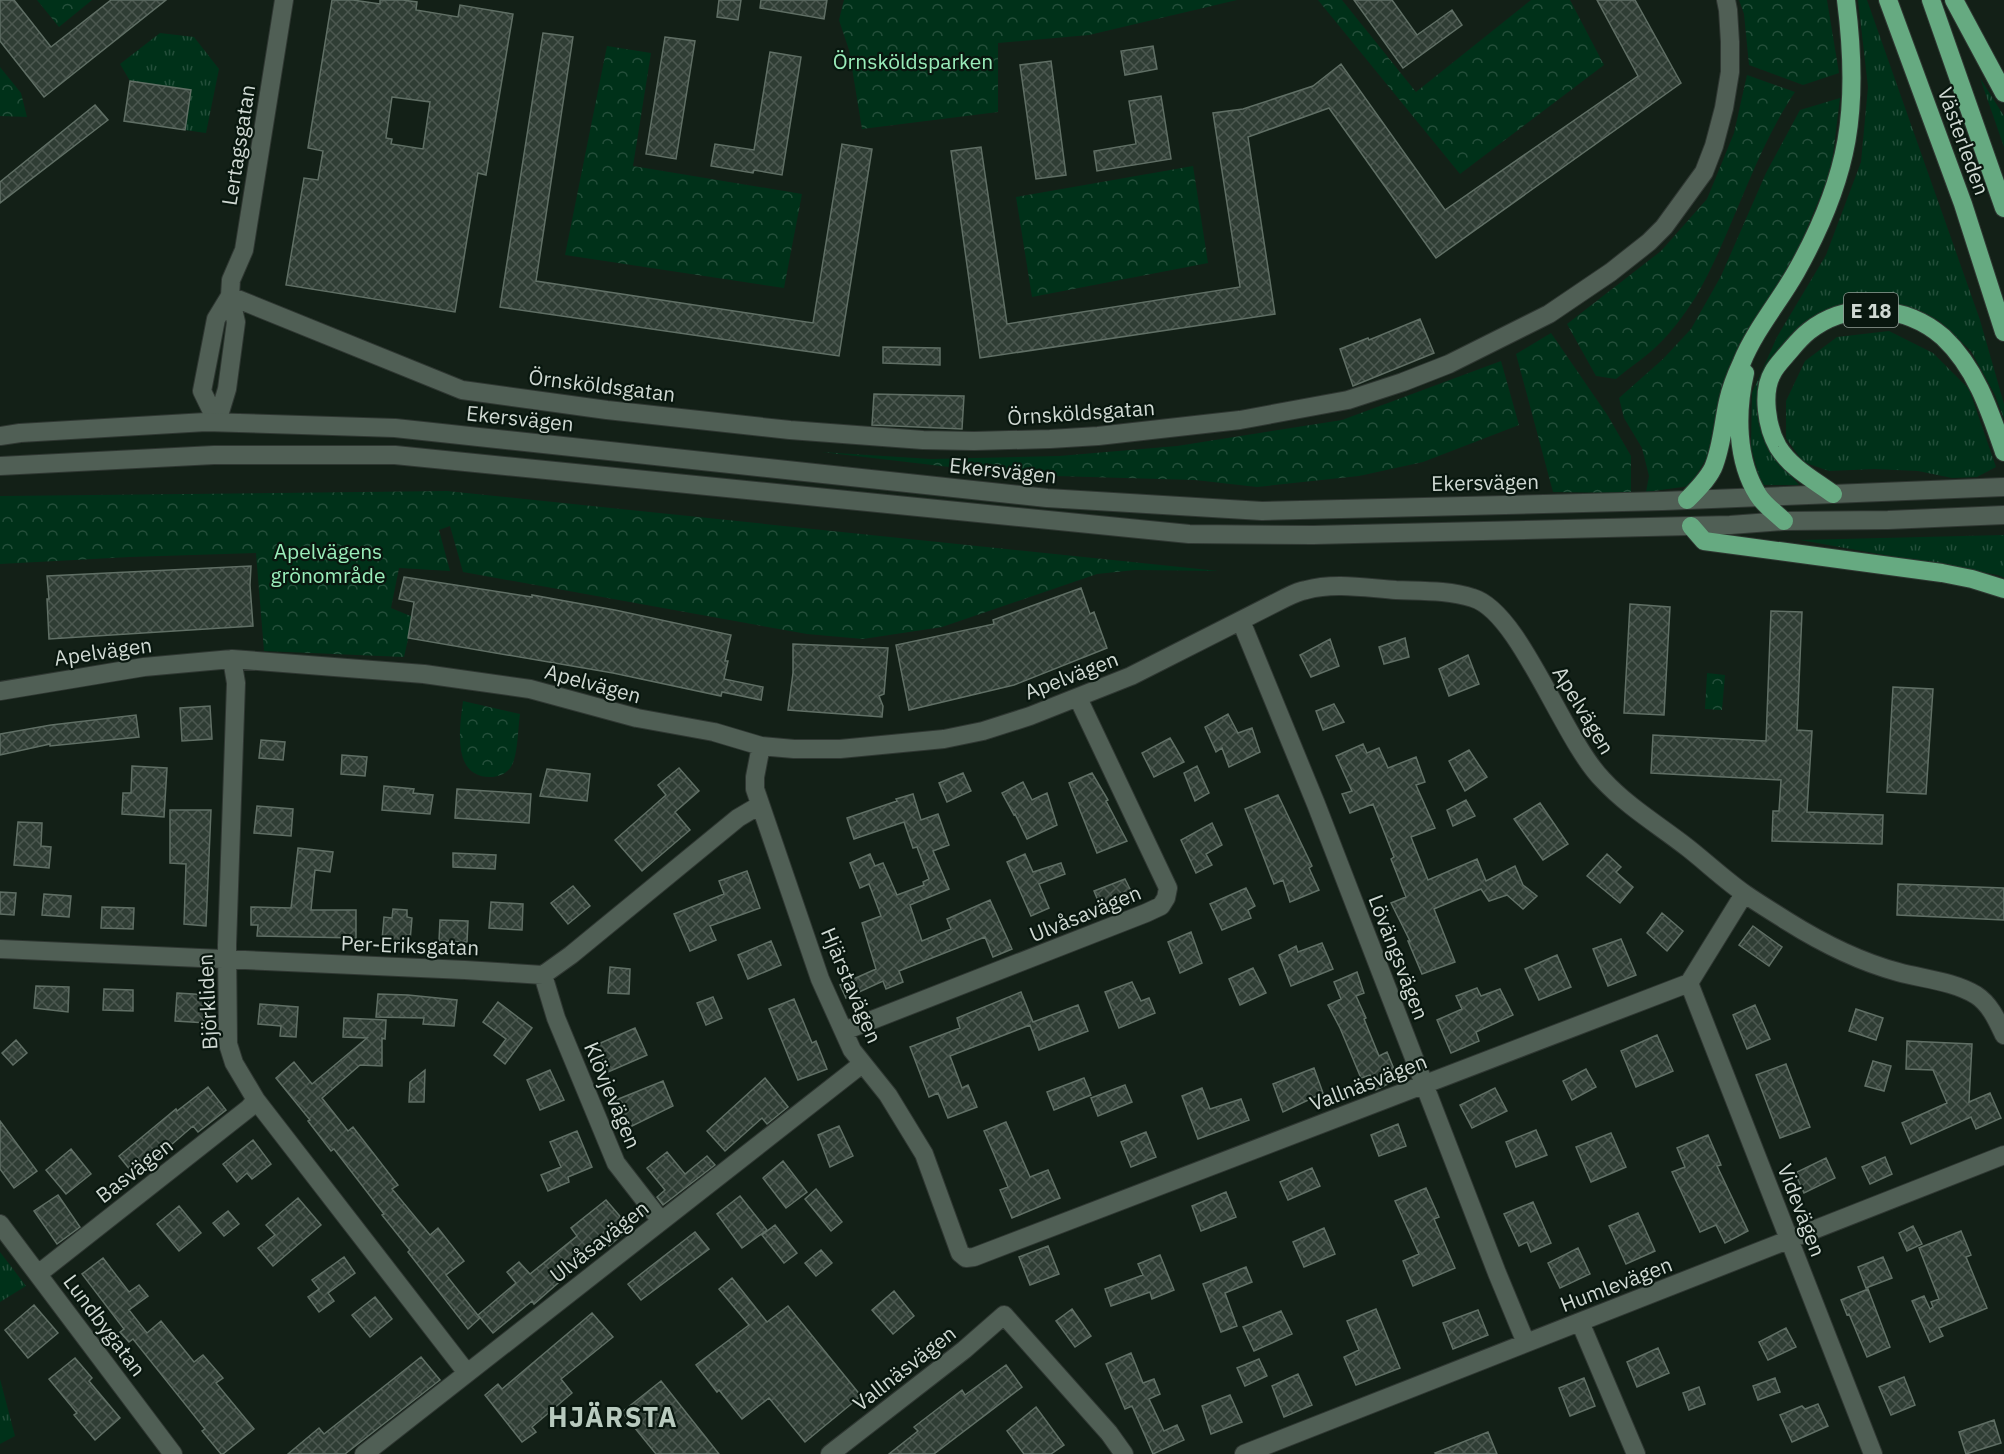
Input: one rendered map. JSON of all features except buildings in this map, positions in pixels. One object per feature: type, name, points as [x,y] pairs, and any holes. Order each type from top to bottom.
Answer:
[{"type":"highway","points":[[1688,500],[1713,468],[1719,449],[1728,399],[1744,356],[1815,236],[1838,182],[1845,154],[1853,97],[1851,37],[1846,0]]},
{"type":"highway","name":"Västerleden","points":[[1888,0],[1963,204],[2004,332]]},
{"type":"highway","name":"Västerleden","points":[[1931,0],[2004,208]]},
{"type":"highway","points":[[1954,0],[2004,93]]},
{"type":"highway","name":"E 18","points":[[1833,494],[1796,468],[1778,446],[1767,414],[1767,397],[1772,373],[1798,341],[1823,322],[1853,312],[1869,310],[1901,314],[1916,320],[1943,338],[1962,360],[1978,386],[1990,410],[2004,452]]},
{"type":"highway","points":[[1763,324],[1744,375],[1740,443],[1747,474],[1759,497],[1784,521]]},
{"type":"highway","points":[[1691,526],[1704,542],[1942,573],[2004,589]]},
{"type":"street","name":"Lertagsgatan","points":[[214,455],[217,422],[227,389],[236,322],[230,296],[231,280],[244,250],[284,0]]},
{"type":"street","name":"Örnsköldsgatan","points":[[230,296],[462,390],[607,410],[790,430],[922,440],[974,441],[1098,436],[1240,420],[1348,400],[1449,364],[1549,314],[1611,272],[1649,242],[1669,221],[1704,172],[1724,108],[1730,72],[1726,0]]},
{"type":"street","name":"Ekersvägen","points":[[0,436],[217,422],[395,428],[1047,498],[1262,511],[1663,501],[2004,487]]},
{"type":"street","points":[[625,476],[628,452]]},
{"type":"street","points":[[0,466],[214,455],[395,454],[1189,534],[1313,535],[1691,526],[2004,515]]},
{"type":"street","name":"Apelvägen","points":[[0,691],[144,667],[232,659],[424,674],[530,689],[637,718],[714,732],[760,746],[840,749],[944,739],[983,731],[1078,698],[1131,676],[1305,590],[1329,586],[1452,593],[1475,598],[1493,609],[1507,625],[1588,763],[1630,805],[1744,894],[1819,942],[1886,968],[1959,987],[1977,996],[1987,1005],[2004,1035]]},
{"type":"street","name":"Lövängsvägen","points":[[1241,621],[1316,804],[1526,1343]]},
{"type":"street","name":"Björkliden","points":[[232,659],[236,683],[228,960],[228,1044],[234,1063],[256,1100],[467,1373]]},
{"type":"street","name":"Ulvåsavägen","points":[[844,1031],[1128,921],[1161,906],[1168,888],[1078,698]]},
{"type":"street","name":"Hjärstavägen","points":[[760,746],[755,777],[759,805],[820,979],[852,1050],[888,1095],[924,1154],[960,1253],[966,1258]]},
{"type":"street","points":[[543,975],[572,955],[738,818],[759,805]]},
{"type":"street","points":[[1689,983],[1744,894]]},
{"type":"street","name":"Per-Eriksgatan","points":[[0,949],[543,975]]},
{"type":"street","name":"Klövjevägen","points":[[543,975],[556,1018],[616,1163],[661,1221]]},
{"type":"street","name":"Vallnäsvägen","points":[[966,1258],[985,1253],[1689,983]]},
{"type":"street","name":"Videvägen","points":[[1689,983],[1873,1454]]},
{"type":"street","name":"Ulvåsavägen","points":[[364,1454],[862,1064]]},
{"type":"street","name":"Basvägen","points":[[38,1274],[249,1108],[256,1100]]},
{"type":"street","name":"Humlevägen","points":[[1244,1454],[2004,1155]]},
{"type":"street","name":"Lundbygatan","points":[[0,1224],[174,1454]]},
{"type":"street","name":"Vallnäsvägen","points":[[830,1454],[964,1350],[1004,1315],[1109,1433],[1124,1454]]},
{"type":"street","points":[[1580,1322],[1636,1454]]},
{"type":"green space","points":[[37,0],[92,0],[59,27]]},
{"type":"green space","name":"Örnsköldsparken","points":[[844,0],[1237,0],[1089,35],[998,43],[998,112],[862,129],[849,50],[839,20]]},
{"type":"green space","points":[[1318,0],[1342,0],[1416,92],[1531,0],[1570,0],[1604,65],[1460,174]]},
{"type":"green space","points":[[1739,0],[1827,0],[1839,73],[1803,85],[1749,65],[1744,14]]},
{"type":"green space","points":[[1858,0],[1867,0],[1980,320],[2004,404],[2004,419],[1995,395],[1971,351],[1938,320],[1887,301],[1845,304],[1799,326],[1764,371],[1760,414],[1769,450],[1799,485],[1761,485],[1751,447],[1752,393],[1777,337],[1826,255],[1861,162],[1868,87]]},
{"type":"green space","points":[[160,33],[194,37],[219,69],[206,133],[185,130],[190,90],[130,81],[120,64]]},
{"type":"green space","points":[[607,46],[651,53],[633,166],[802,194],[784,288],[565,255]]},
{"type":"green space","points":[[0,67],[21,93],[27,117],[0,116]]},
{"type":"green space","points":[[1747,75],[1795,92],[1756,165],[1711,268],[1686,311],[1657,346],[1616,379],[1596,376],[1567,324],[1661,251],[1707,199],[1734,133]]},
{"type":"green space","points":[[1980,78],[2004,116],[2004,147]]},
{"type":"green space","points":[[1840,98],[1831,171],[1800,245],[1757,322],[1715,444],[1690,486],[1646,492],[1649,476],[1642,448],[1624,418],[1619,398],[1663,359],[1691,329],[1721,276],[1766,173],[1800,110]]},
{"type":"green space","points":[[1193,166],[1208,263],[1032,297],[1016,197]]},
{"type":"green space","points":[[1889,331],[1933,353],[1969,389],[1996,467],[1977,477],[1952,478],[1918,471],[1874,469],[1829,471],[1803,462],[1786,438],[1786,401],[1805,361],[1837,337]]},
{"type":"green space","points":[[1551,333],[1608,416],[1631,456],[1631,493],[1553,492],[1516,354]]},
{"type":"green space","points":[[1501,361],[1519,425],[1423,462],[1359,476],[1257,487],[1195,480],[1019,475],[821,452],[931,459],[1059,456],[1177,446],[1342,420]]},
{"type":"green space","name":"Apelvägens grönområde","points":[[447,491],[1219,571],[1135,570],[1097,574],[942,627],[863,639],[807,634],[463,572],[450,526],[439,530],[450,571],[399,568],[391,608],[413,617],[404,657],[264,651],[256,553],[0,564],[0,496]]},
{"type":"green space","points":[[2004,535],[2004,578],[1998,575],[1800,540]]},
{"type":"green space","points":[[1707,673],[1725,675],[1722,710],[1705,709]]},
{"type":"green space","points":[[463,701],[520,714],[514,760],[503,774],[490,777],[478,775],[469,769],[464,760],[460,736]]},
{"type":"green space","points":[[0,1252],[26,1286],[0,1302]]},
{"type":"green space","points":[[0,1379],[15,1436],[0,1444]]},
{"type":"district","name":"HJÄRSTA","points":[[613,1416]]}]
